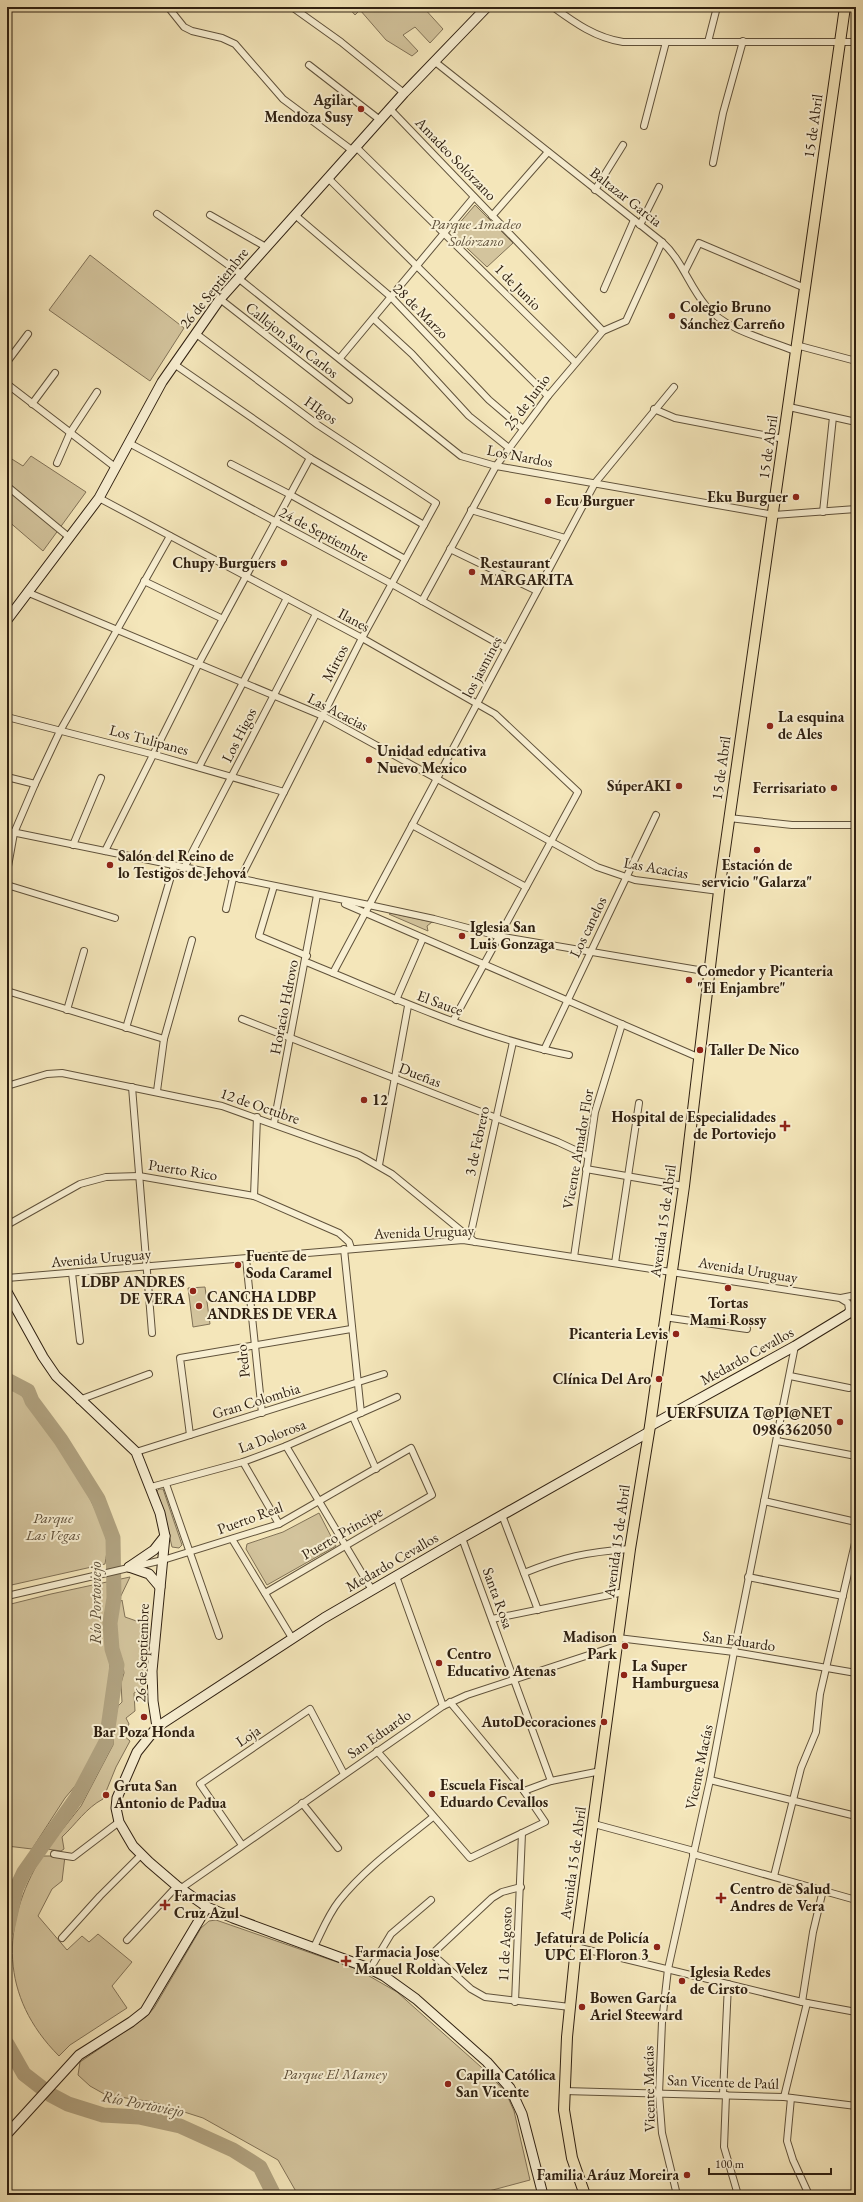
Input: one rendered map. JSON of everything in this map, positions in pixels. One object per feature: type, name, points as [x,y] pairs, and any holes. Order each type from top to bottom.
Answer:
[{"type":"main road","name":"15 de Abril","points":[[719,891],[774,515],[796,348],[845,7]]},
{"type":"main road","name":"Avenida 15 de Abril","points":[[585,2195],[572,2158],[564,2110],[570,2007],[576,1946],[602,1771],[617,1642],[630,1549],[684,1186],[719,891]]},
{"type":"street","name":"1 de Junio","points":[[168,7],[184,27],[192,31],[222,38],[235,44],[283,99],[355,149],[444,232],[575,362]]},
{"type":"street","points":[[292,7],[341,42],[404,93]]},
{"type":"street","name":"26 de Septiembre","points":[[7,620],[99,498],[174,364],[220,299],[404,93],[486,7]]},
{"type":"street","points":[[553,7],[579,26],[602,38],[623,42],[856,42]]},
{"type":"street","points":[[708,42],[717,7]]},
{"type":"street","points":[[713,163],[742,41]]},
{"type":"street","points":[[644,126],[666,42]]},
{"type":"street","name":"Baltazar Garcia","points":[[434,61],[662,242],[685,270],[700,298],[716,316],[741,330],[796,348],[856,361]]},
{"type":"street","points":[[309,65],[380,120]]},
{"type":"street","name":"Amadeo Solórzano","points":[[390,109],[603,331]]},
{"type":"street","points":[[595,190],[623,145]]},
{"type":"street","points":[[492,216],[548,152]]},
{"type":"street","points":[[328,178],[418,264],[548,396]]},
{"type":"street","points":[[640,225],[659,187]]},
{"type":"street","points":[[340,358],[474,197]]},
{"type":"street","name":"Los Nardos","points":[[157,214],[240,276],[454,452],[470,459],[496,466],[774,515],[856,509]]},
{"type":"street","points":[[210,215],[266,247]]},
{"type":"street","name":"28 de Marzo","points":[[295,215],[391,298],[490,400],[523,428]]},
{"type":"street","points":[[604,289],[634,220]]},
{"type":"street","points":[[603,331],[626,321],[662,242]]},
{"type":"street","points":[[685,270],[699,242],[805,288]]},
{"type":"street","name":"Callejon San Carlos","points":[[220,299],[348,400]]},
{"type":"street","points":[[374,319],[412,354],[469,416],[509,448]]},
{"type":"street","name":"25 de Junio","points":[[422,601],[496,466],[548,396],[575,362],[603,331]]},
{"type":"street","name":"HIgos","points":[[195,333],[318,425],[436,504]]},
{"type":"street","points":[[7,362],[28,334]]},
{"type":"street","points":[[174,364],[310,458],[424,525]]},
{"type":"street","points":[[32,404],[55,373]]},
{"type":"street","points":[[7,384],[116,467]]},
{"type":"street","name":"los jasmines","points":[[333,973],[595,483],[654,409],[674,387]]},
{"type":"street","points":[[57,463],[70,433],[97,392]]},
{"type":"street","points":[[789,407],[856,422]]},
{"type":"street","points":[[654,409],[675,418],[784,438]]},
{"type":"street","points":[[823,512],[833,417]]},
{"type":"street","name":"24 de Septiembre","points":[[129,443],[392,584],[506,648]]},
{"type":"street","points":[[105,851],[199,663],[310,458]]},
{"type":"street","points":[[231,464],[291,495],[406,559]]},
{"type":"street","points":[[7,486],[70,538]]},
{"type":"street","name":"Ilanes","points":[[99,498],[362,638],[477,704],[506,723],[578,792],[550,843]]},
{"type":"street","name":"Mirtos","points":[[226,909],[237,879],[284,792],[362,638],[436,504]]},
{"type":"street","points":[[471,510],[565,538]]},
{"type":"street","points":[[7,872],[10,832],[60,731],[170,536]]},
{"type":"street","points":[[450,549],[537,591]]},
{"type":"street","points":[[144,581],[223,618]]},
{"type":"street","name":"Las Acacias","points":[[29,592],[323,716],[550,843],[596,867],[626,878],[719,891]]},
{"type":"street","points":[[199,767],[287,598]]},
{"type":"street","name":"Los Higos","points":[[184,868],[233,777],[316,614]]},
{"type":"street","name":"Los Tulipanes","points":[[7,716],[199,767],[284,792]]},
{"type":"street","points":[[7,777],[35,784]]},
{"type":"street","points":[[73,845],[101,778]]},
{"type":"street","name":"Los canelos","points":[[544,1050],[656,815]]},
{"type":"street","points":[[729,818],[792,825],[856,825]]},
{"type":"street","points":[[412,825],[526,887]]},
{"type":"street","points":[[10,832],[336,900],[369,905],[434,919],[498,936],[590,953],[710,972]]},
{"type":"street","points":[[453,1021],[550,843]]},
{"type":"street","points":[[126,1028],[174,866]]},
{"type":"street","points":[[7,885],[115,918]]},
{"type":"street","name":"El Sauce","points":[[274,886],[259,936],[333,973],[408,1006],[513,1042],[569,1055]]},
{"type":"street","name":"Horacio Hdrovo","points":[[274,1123],[307,959],[317,895]]},
{"type":"street","points":[[336,900],[700,1058]]},
{"type":"street","points":[[396,1000],[423,938]]},
{"type":"street","points":[[157,1091],[164,1039],[192,940]]},
{"type":"street","points":[[67,1010],[84,951]]},
{"type":"street","points":[[7,991],[164,1039]]},
{"type":"street","points":[[379,1165],[408,1006]]},
{"type":"street","name":"Dueñas","points":[[242,1019],[588,1156]]},
{"type":"street","name":"Vicente Amador Flor","points":[[574,1257],[588,1156],[599,1097],[622,1024]]},
{"type":"street","name":"3 de Febrero","points":[[470,1237],[495,1118],[513,1042]]},
{"type":"street","name":"12 de Octubre","points":[[7,1086],[55,1073],[157,1091],[208,1102],[257,1117],[359,1155],[379,1165],[422,1196],[475,1242]]},
{"type":"street","points":[[132,1087],[152,1333]]},
{"type":"street","points":[[615,1263],[640,1102]]},
{"type":"street","points":[[254,1196],[257,1117]]},
{"type":"street","points":[[586,1169],[684,1186]]},
{"type":"street","name":"Puerto Rico","points":[[7,1225],[80,1184],[106,1177],[139,1176],[254,1196],[339,1233],[349,1242],[348,1249]]},
{"type":"street","points":[[462,1240],[470,1237]]},
{"type":"street","name":"Avenida Uruguay","points":[[7,1278],[462,1240],[840,1298],[856,1295]]},
{"type":"street","points":[[348,1249],[351,1329],[360,1413]]},
{"type":"street","name":"Pedro","points":[[246,1258],[262,1413]]},
{"type":"street","points":[[72,1273],[80,1342]]},
{"type":"street","name":"26 de Septiembre","points":[[7,1292],[49,1367],[80,1400],[136,1452],[151,1488],[162,1520],[165,1536],[152,1671],[153,1701],[157,1727]]},
{"type":"street","points":[[840,1298],[848,1303],[849,1309],[846,1316]]},
{"type":"street","name":"Medardo Cevallos","points":[[157,1727],[292,1638],[372,1590],[795,1346],[856,1309]]},
{"type":"street","points":[[664,1316],[747,1329]]},
{"type":"street","points":[[190,1435],[180,1358],[351,1329]]},
{"type":"street","name":"Vicente Macías","points":[[677,2195],[662,2134],[659,2094],[662,2022],[668,1968],[710,1780],[748,1577],[777,1441],[795,1346]]},
{"type":"street","points":[[80,1400],[149,1374]]},
{"type":"street","name":"Gran Colombia","points":[[136,1452],[384,1374]]},
{"type":"street","points":[[790,1376],[848,1388]]},
{"type":"street","name":"La Dolorosa","points":[[151,1488],[243,1462],[286,1446],[397,1397]]},
{"type":"street","points":[[353,1417],[376,1469]]},
{"type":"street","points":[[777,1441],[856,1456]]},
{"type":"street","points":[[286,1446],[372,1590]]},
{"type":"street","name":"Puerto Real","points":[[7,1596],[163,1560],[279,1524],[411,1448],[432,1495]]},
{"type":"street","points":[[243,1462],[279,1524]]},
{"type":"street","points":[[166,1484],[219,1636]]},
{"type":"street","name":"Puerto Principe","points":[[265,1593],[432,1495]]},
{"type":"street","points":[[764,1501],[856,1522]]},
{"type":"street","points":[[502,1515],[538,1610]]},
{"type":"street","points":[[129,1567],[154,1550],[165,1536]]},
{"type":"street","name":"Santa Rosa","points":[[462,1538],[551,1781]]},
{"type":"street","points":[[232,1539],[292,1638]]},
{"type":"street","points":[[774,1876],[801,1768],[816,1732],[820,1694],[825,1668],[856,1539]]},
{"type":"street","points":[[524,1573],[559,1559],[591,1551],[630,1549]]},
{"type":"street","points":[[129,1567],[149,1574],[160,1587]]},
{"type":"street","points":[[396,1576],[443,1706]]},
{"type":"street","points":[[748,1577],[843,1596]]},
{"type":"street","points":[[492,1619],[624,1592]]},
{"type":"street","name":"San Eduardo","points":[[128,1940],[179,1887],[450,1702],[617,1642],[734,1652],[856,1673]]},
{"type":"street","points":[[377,1751],[470,1858],[545,1822],[524,1791],[450,1702]]},
{"type":"street","name":"Loja","points":[[242,1845],[200,1784],[310,1709],[344,1774]]},
{"type":"street","points":[[157,1727],[137,1752],[120,1790],[116,1808],[119,1822],[128,1839],[141,1854],[179,1887],[207,1907],[370,1969],[405,1990],[473,2049],[499,2074],[517,2101],[543,2195]]},
{"type":"street","points":[[524,1791],[551,1781],[602,1771]]},
{"type":"street","points":[[710,1780],[856,1816]]},
{"type":"street","points":[[302,1803],[338,1848]]},
{"type":"street","points":[[314,1947],[330,1915],[347,1892],[393,1850],[434,1817]]},
{"type":"street","points":[[54,1854],[73,1858],[119,1822]]},
{"type":"street","points":[[594,1824],[856,1900]]},
{"type":"street","name":"11 de Agosto","points":[[515,2002],[521,1887],[522,1833]]},
{"type":"street","points":[[62,1938],[141,1854]]},
{"type":"street","name":"11 de Agosto","points":[[521,1887],[502,1892],[492,1898],[432,1954],[479,1994],[491,1999],[570,2007]]},
{"type":"street","points":[[809,2195],[793,2160],[788,2141],[788,2097],[804,2002],[813,1932],[823,1890]]},
{"type":"street","points":[[370,1969],[392,1934],[431,1900]]},
{"type":"street","points":[[7,2134],[74,2059],[145,2011],[207,1907]]},
{"type":"street","points":[[576,1946],[804,2002],[856,2012]]},
{"type":"street","points":[[728,1984],[724,2094],[724,2147],[738,2195]]},
{"type":"street","name":"San Vicente de Paúl","points":[[564,2091],[659,2094],[724,2094],[788,2097],[856,2106]]},
{"type":"green space","points":[[348,7],[423,7],[443,29],[430,43],[415,27],[403,35],[418,51],[412,56],[386,40],[360,10],[355,15]]},
{"type":"green space","name":"Parque Amadeo Solórzano","points":[[475,205],[513,243],[487,267],[451,233]]},
{"type":"green space","points":[[90,255],[184,328],[150,381],[49,310]]},
{"type":"green space","points":[[7,456],[23,466],[31,456],[86,492],[43,551],[7,520]]},
{"type":"green space","points":[[391,913],[432,922],[427,926],[428,931],[389,914]]},
{"type":"green space","name":"CANCHA LDBP ANDRES DE VERA","points":[[205,1287],[210,1324],[193,1327],[188,1288]]},
{"type":"green space","name":"Parque Las Vegas","points":[[7,1385],[19,1393],[34,1409],[50,1431],[81,1482],[103,1527],[107,1543],[105,1564],[7,1586]]},
{"type":"green space","points":[[159,1489],[163,1489],[182,1545],[179,1548],[172,1547],[157,1491]]},
{"type":"green space","points":[[319,1513],[336,1546],[267,1585],[246,1549],[247,1544],[283,1532]]},
{"type":"green space","points":[[130,1577],[106,1627],[110,1663],[109,1691],[101,1741],[86,1773],[65,1798],[32,1849],[7,1846],[7,1605]]},
{"type":"green space","points":[[122,1600],[125,1617],[145,1624],[142,1689],[134,1693],[135,1711],[126,1718],[129,1724],[123,1735],[130,1741],[116,1767],[103,1799],[86,1812],[62,1837],[64,1849],[61,1851],[47,1849],[81,1806],[113,1745],[115,1719],[118,1706],[122,1702],[121,1683],[124,1673],[122,1659],[114,1644],[114,1622],[115,1608]]},
{"type":"green space","points":[[42,1856],[65,1856],[62,1881],[52,1889],[38,1916],[67,1950],[82,1936],[89,1942],[98,1934],[132,1962],[112,1986],[127,2008],[70,2045],[59,2056],[40,2033],[26,2010],[17,1985],[13,1960],[13,1934],[19,1908],[28,1882]]},
{"type":"green space","name":"Parque El Mamey","points":[[216,1920],[357,1969],[397,1992],[490,2075],[506,2093],[514,2111],[530,2180],[474,2195],[298,2195],[278,2160],[203,2118],[153,2102],[106,2095],[90,2086],[78,2075],[80,2062],[146,2017],[154,2008],[201,1928],[209,1921]]},
{"type":"waterway","name":"Río Portoviejo","points":[[7,1380],[28,1391],[32,1401],[61,1440],[98,1499],[113,1538],[114,1598],[110,1623],[112,1649],[117,1665],[106,1742],[77,1797],[24,1872],[16,1889],[7,1930]]},
{"type":"waterway","name":"Río Portoviejo","points":[[7,2044],[24,2074],[51,2095],[68,2104],[103,2115],[139,2117],[180,2126],[233,2150],[260,2167],[274,2195]]},
{"type":"place","name":"Agilar Mendoza Susy","points":[[361,109]]},
{"type":"place","name":"Colegio Bruno Sánchez Carreño","points":[[672,316]]},
{"type":"place","name":"Eku Burguer","points":[[796,497]]},
{"type":"place","name":"Ecu Burguer","points":[[548,501]]},
{"type":"place","name":"Chupy Burguers","points":[[284,563]]},
{"type":"place","name":"Restaurant MARGARITA","points":[[472,572]]},
{"type":"place","name":"La esquina de Ales","points":[[770,726]]},
{"type":"place","name":"Unidad educativa Nuevo Mexico","points":[[369,760]]},
{"type":"place","name":"SúperAKI","points":[[679,786]]},
{"type":"place","name":"Ferrisariato","points":[[834,788]]},
{"type":"place","name":"Estación de servicio \"Galarza\"","points":[[757,850]]},
{"type":"place","name":"Salón del Reino de lo Testigos de Jehová","points":[[110,865]]},
{"type":"place","name":"Iglesia San Luis Gonzaga","points":[[462,936]]},
{"type":"place","name":"Comedor y Picanteria \"El Enjambre\"","points":[[689,980]]},
{"type":"place","name":"Taller De Nico","points":[[700,1050]]},
{"type":"place","name":"12","points":[[364,1100]]},
{"type":"place","name":"Hospital de Especialidades de Portoviejo","points":[[785,1126]]},
{"type":"place","name":"Fuente de Soda Caramel","points":[[238,1265]]},
{"type":"place","name":"Tortas Mami Rossy","points":[[728,1288]]},
{"type":"place","name":"LDBP ANDRES DE VERA","points":[[193,1291]]},
{"type":"place","name":"CANCHA LDBP ANDRES DE VERA","points":[[199,1306]]},
{"type":"place","name":"Picanteria Levis","points":[[676,1334]]},
{"type":"place","name":"Clínica Del Aro","points":[[659,1379]]},
{"type":"place","name":"UERFSUIZA T@PI@NET 0986362050","points":[[840,1422]]},
{"type":"place","name":"Madison Park","points":[[625,1646]]},
{"type":"place","name":"Centro Educativo Atenas","points":[[439,1663]]},
{"type":"place","name":"La Super Hamburguesa","points":[[624,1675]]},
{"type":"place","name":"Bar Poza Honda","points":[[144,1717]]},
{"type":"place","name":"AutoDecoraciones","points":[[604,1722]]},
{"type":"place","name":"Escuela Fiscal Eduardo Cevallos","points":[[432,1794]]},
{"type":"place","name":"Gruta San Antonio de Padua","points":[[106,1795]]},
{"type":"place","name":"Centro de Salud Andres de Vera","points":[[721,1898]]},
{"type":"place","name":"Farmacias Cruz Azul","points":[[165,1905]]},
{"type":"place","name":"Jefatura de Policía UPC El Floron 3","points":[[657,1947]]},
{"type":"place","name":"Farmacia Jose Manuel Roldan Velez","points":[[346,1961]]},
{"type":"place","name":"Iglesia Redes de Cirsto","points":[[682,1981]]},
{"type":"place","name":"Bowen García Ariel Steeward","points":[[582,2007]]},
{"type":"place","name":"Capilla Católica San Vicente","points":[[448,2084]]},
{"type":"place","name":"Familia Aráuz Moreira","points":[[687,2175]]}]
